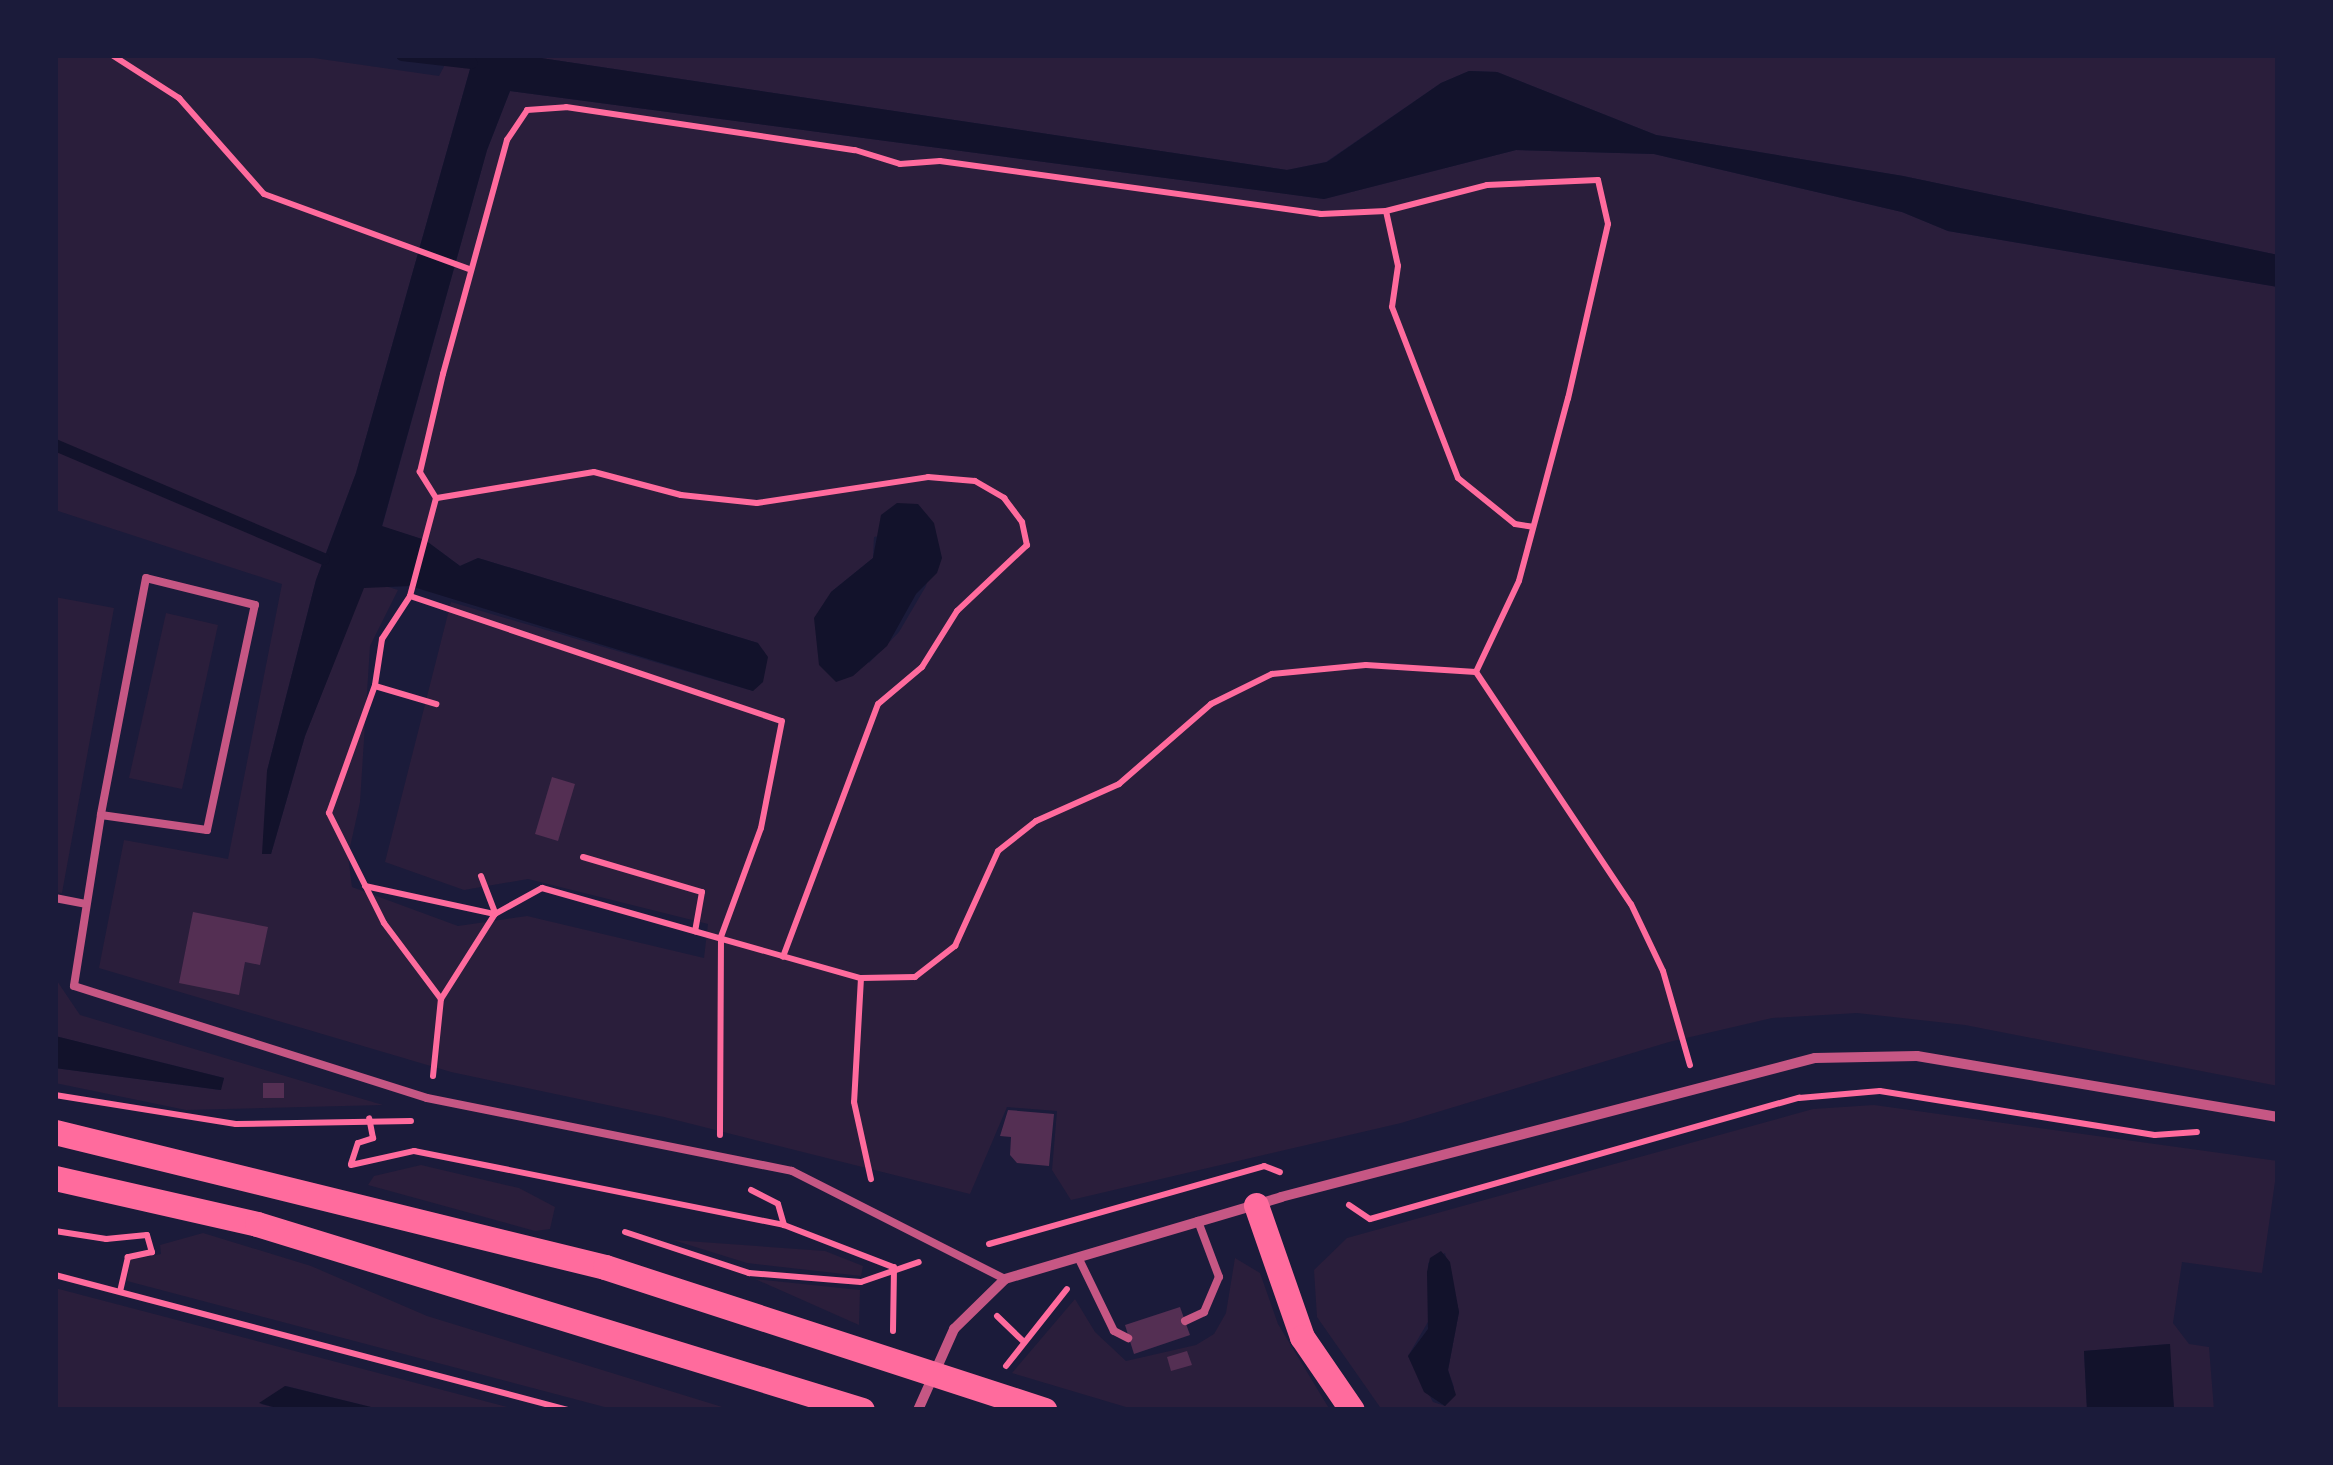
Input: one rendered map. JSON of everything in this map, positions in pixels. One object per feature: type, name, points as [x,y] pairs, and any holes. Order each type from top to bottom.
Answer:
[{"type":"main road","points":[[55,1132],[605,1267],[1044,1410]]},
{"type":"main road","points":[[55,1178],[257,1224],[862,1410]]},
{"type":"main road","points":[[1256,1205],[1302,1337],[1352,1410]]},
{"type":"street","points":[[918,1410],[954,1330],[1005,1279],[1080,1262],[1256,1205],[1696,1086],[1815,1058],[1917,1056],[2278,1117]]},
{"type":"lane","points":[[100,816],[207,830],[255,605],[146,578],[100,816],[74,986],[427,1098],[792,1171],[1005,1279]]},
{"type":"lane","points":[[55,898],[85,904]]},
{"type":"lane","points":[[1185,1320],[1204,1312],[1220,1276],[1198,1221]]},
{"type":"lane","points":[[1080,1262],[1114,1331],[1128,1338]]},
{"type":"path","points":[[112,55],[180,98],[264,194],[470,269]]},
{"type":"path","points":[[440,999],[364,886],[329,813],[375,686],[382,639],[410,596],[436,498],[420,472],[470,269],[508,140],[526,110],[566,106],[854,150],[900,164],[940,161],[1320,214],[1386,211],[1487,185],[1598,180],[1608,224],[1534,527],[1519,581],[1476,672]]},
{"type":"path","points":[[1386,211],[1398,266],[1392,307],[1458,478],[1515,524],[1534,527]]},
{"type":"path","points":[[436,498],[594,472],[681,494],[757,504],[928,477],[975,481],[1004,498],[1022,522],[1026,546],[957,610],[922,667],[878,704],[784,957]]},
{"type":"path","points":[[410,596],[782,721],[761,828],[721,937],[718,1156]]},
{"type":"path","points":[[427,1098],[440,999],[495,914],[542,888],[861,978],[915,977],[955,946],[998,851],[1036,822],[1119,784],[1211,704],[1272,674],[1366,665],[1476,672]]},
{"type":"path","points":[[1476,672],[1631,904],[1662,972],[1696,1086]]},
{"type":"path","points":[[375,686],[436,704]]},
{"type":"path","points":[[583,856],[702,892],[694,931]]},
{"type":"path","points":[[481,876],[495,914]]},
{"type":"path","points":[[364,886],[495,914]]},
{"type":"path","points":[[861,978],[854,1102],[871,1178]]},
{"type":"path","points":[[954,1254],[1264,1166],[1322,1187],[1370,1218],[1799,1098],[1880,1091],[2155,1135],[2208,1131]]},
{"type":"path","points":[[55,1095],[236,1124],[369,1118],[416,1122]]},
{"type":"path","points":[[369,1118],[373,1138],[358,1142],[351,1165],[414,1151],[784,1225],[894,1267],[861,1282],[749,1273],[625,1232]]},
{"type":"path","points":[[736,1188],[778,1204],[784,1225]]},
{"type":"path","points":[[55,1232],[106,1239],[147,1235],[152,1252],[128,1256],[120,1291]]},
{"type":"path","points":[[986,1391],[1080,1262]]},
{"type":"path","points":[[55,1274],[568,1410]]},
{"type":"shaded area","points":[[55,55],[293,55],[439,76],[450,55],[474,55],[356,473],[316,580],[267,771],[271,854],[305,736],[363,588],[379,584],[398,590],[370,646],[360,802],[348,856],[352,887],[458,926],[527,916],[704,958],[708,924],[528,879],[464,890],[385,862],[451,602],[753,691],[758,643],[478,558],[460,566],[425,540],[382,527],[487,150],[510,91],[1324,199],[1516,150],[1654,154],[1902,212],[1948,231],[2278,287],[2278,1086],[1965,1025],[1857,1013],[1772,1018],[1669,1042],[1401,1123],[1071,1200],[1052,1170],[1057,1111],[1007,1107],[970,1194],[664,1117],[451,1072],[99,968],[124,840],[228,859],[282,584],[55,510]],"holes":[[[933,523],[937,541],[926,586],[899,632],[869,663],[831,592],[873,558],[874,537]]]},
{"type":"shaded area","points":[[474,55],[521,55],[1287,170],[1327,162],[1441,83],[1469,71],[1497,72],[1656,135],[1903,176],[2278,255],[2278,287],[1948,231],[1902,212],[1654,154],[1516,150],[1324,199],[510,91],[487,150],[382,526],[425,540],[460,566],[478,558],[758,643],[768,657],[763,682],[753,691],[410,586],[364,588],[305,736],[271,854],[262,854],[267,771],[316,580],[356,473]]},
{"type":"shaded area","points":[[521,55],[2278,55],[2278,255],[1903,176],[1656,135],[1497,72],[1469,71],[1441,83],[1326,162],[1287,170]]},
{"type":"shaded area","points":[[897,503],[918,504],[934,523],[942,558],[937,573],[916,594],[887,646],[853,676],[836,682],[819,665],[814,618],[831,592],[873,558],[881,515]]},
{"type":"shaded area","points":[[55,597],[114,608],[62,893],[55,892]]},
{"type":"shaded area","points":[[166,613],[218,625],[182,789],[129,778]]},
{"type":"shaded area","points":[[55,978],[80,1015],[383,1105],[186,1110],[55,1083],[55,1068],[220,1090],[224,1078],[55,1036]]},
{"type":"shaded area","points":[[55,1036],[224,1078],[221,1090],[55,1068]]},
{"type":"shaded area","points":[[1874,1105],[2278,1161],[2262,1273],[2182,1262],[2173,1323],[2189,1344],[2209,1347],[2214,1410],[2174,1410],[2169,1344],[2084,1351],[2087,1410],[1382,1410],[1317,1317],[1314,1270],[1347,1238],[1813,1109]],"holes":[[[1445,1253],[1459,1312],[1448,1370],[1454,1387],[1445,1406],[1433,1402],[1408,1356],[1432,1315],[1428,1263]]]},
{"type":"shaded area","points":[[421,1165],[519,1188],[555,1207],[550,1229],[535,1231],[368,1185],[374,1176]]},
{"type":"shaded area","points":[[203,1233],[311,1266],[427,1316],[732,1410],[616,1410],[127,1281],[130,1260],[161,1254],[160,1245]]},
{"type":"shaded area","points":[[673,1240],[825,1251],[863,1266],[861,1276],[747,1263]]},
{"type":"shaded area","points":[[1441,1251],[1450,1262],[1459,1312],[1448,1370],[1456,1395],[1445,1406],[1424,1392],[1408,1356],[1428,1329],[1427,1272],[1430,1258]]},
{"type":"shaded area","points":[[1235,1258],[1260,1273],[1278,1324],[1330,1410],[1136,1410],[1012,1373],[1075,1299],[1095,1332],[1126,1361],[1196,1345],[1214,1334],[1226,1313]]},
{"type":"shaded area","points":[[755,1279],[860,1290],[859,1325]]},
{"type":"shaded area","points":[[55,1288],[519,1410],[383,1410],[286,1386],[261,1404],[284,1410],[55,1410]]},
{"type":"shaded area","points":[[2170,1344],[2174,1410],[2087,1410],[2084,1351]]},
{"type":"shaded area","points":[[285,1386],[383,1410],[284,1410],[259,1403]]},
{"type":"building","points":[[552,777],[575,784],[558,841],[535,834]]},
{"type":"building","points":[[193,912],[268,927],[260,965],[245,962],[239,995],[179,983]]},
{"type":"building","points":[[263,1083],[284,1083],[284,1098],[263,1098]]},
{"type":"building","points":[[1008,1110],[1054,1114],[1049,1166],[1017,1163],[1010,1155],[1011,1137],[1000,1136]]},
{"type":"building","points":[[1180,1307],[1190,1335],[1134,1354],[1125,1325]]},
{"type":"building","points":[[1187,1351],[1192,1365],[1171,1371],[1167,1357]]},
{"type":"waterway","points":[[402,55],[472,63]]},
{"type":"waterway","points":[[55,445],[324,559]]}]
